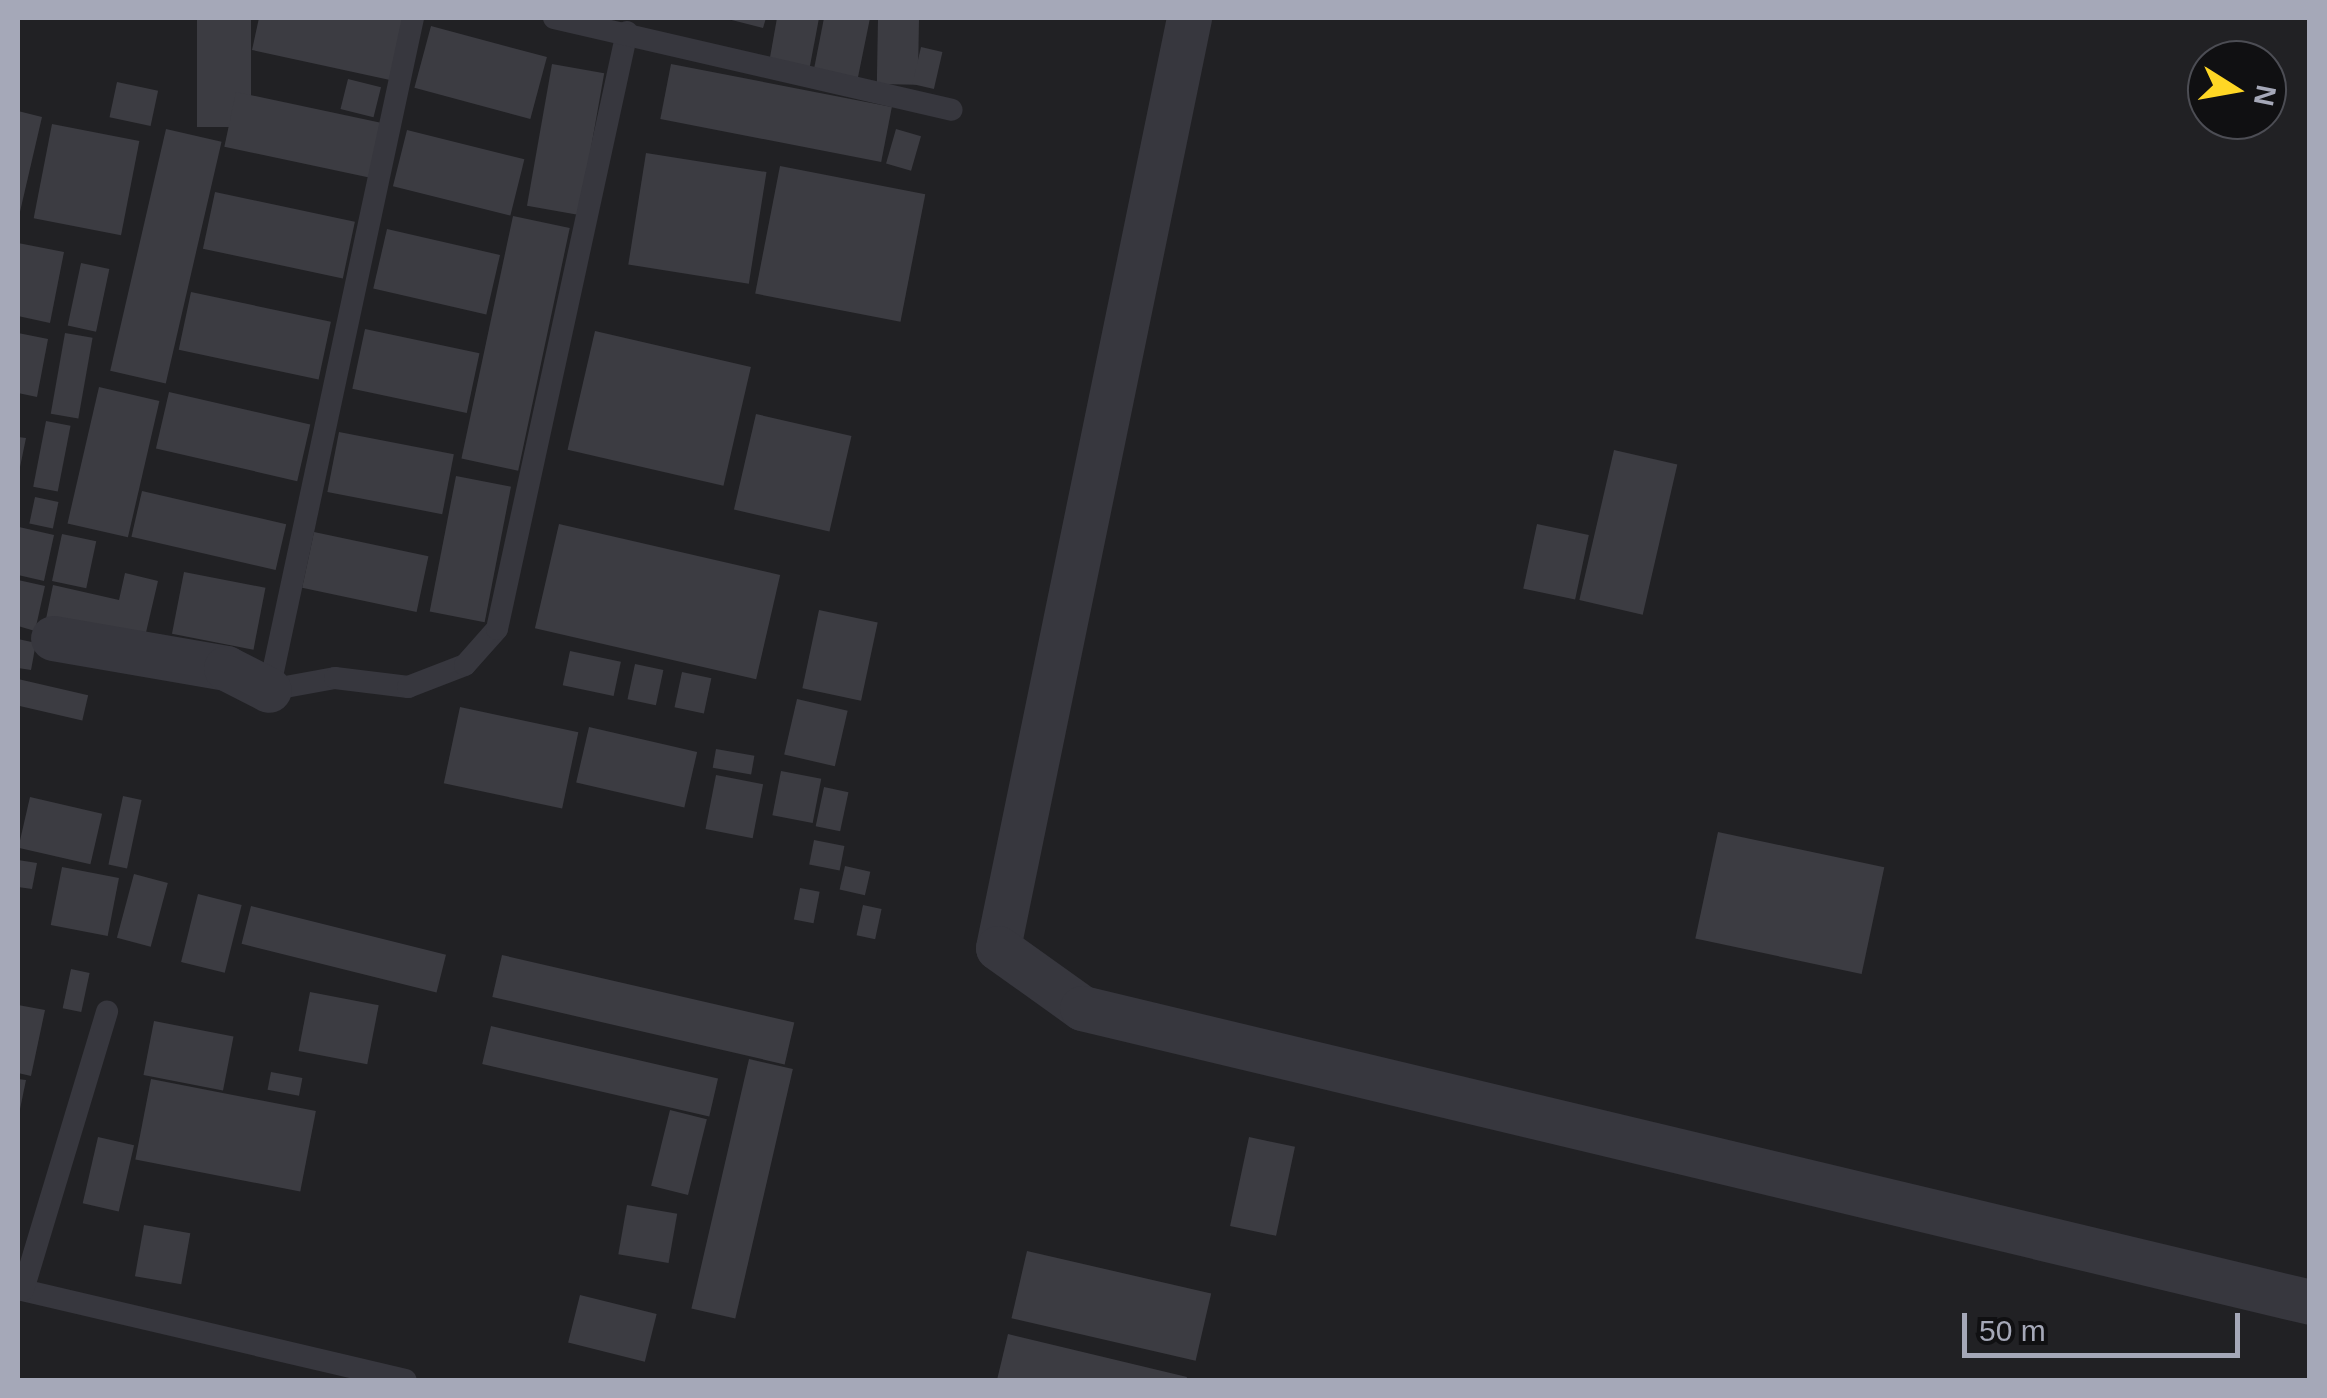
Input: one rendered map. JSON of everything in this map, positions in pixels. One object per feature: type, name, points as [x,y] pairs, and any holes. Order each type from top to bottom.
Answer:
[{"type":"street","points":[[1189,18],[998,948],[1082,1008],[2310,1302]]},
{"type":"street","points":[[53,638],[226,668],[269,690]]},
{"type":"lane","points":[[413,18],[269,690],[335,678],[408,687],[465,665],[497,629],[627,32]]},
{"type":"lane","points":[[554,18],[952,110]]},
{"type":"lane","points":[[107,1011],[20,1290],[405,1380]]},
{"type":"shaded area","points":[[18,18],[2309,18],[2309,1380],[18,1380]]},
{"type":"building","points":[[197,18],[251,18],[251,127],[197,127]]},
{"type":"building","points":[[259,18],[403,20],[390,80],[252,50]]},
{"type":"building","points":[[724,18],[766,18],[763,28]]},
{"type":"building","points":[[777,18],[819,18],[809,71],[769,63]]},
{"type":"building","points":[[824,18],[870,18],[857,82],[813,74]]},
{"type":"building","points":[[878,18],[919,19],[918,85],[877,84]]},
{"type":"building","points":[[431,26],[547,57],[530,119],[414,88]]},
{"type":"building","points":[[921,47],[942,52],[934,89],[912,84]]},
{"type":"building","points":[[552,64],[604,73],[579,215],[527,206]]},
{"type":"building","points":[[671,64],[892,107],[881,162],[660,119]]},
{"type":"building","points":[[348,79],[381,87],[373,117],[341,109]]},
{"type":"building","points":[[117,82],[158,91],[151,126],[110,117]]},
{"type":"building","points":[[236,92],[381,123],[369,178],[224,147]]},
{"type":"building","points":[[18,111],[42,117],[19,216],[18,216]]},
{"type":"building","points":[[52,124],[139,141],[121,235],[34,218]]},
{"type":"building","points":[[166,129],[222,142],[166,383],[110,371]]},
{"type":"building","points":[[896,129],[921,136],[911,171],[886,164]]},
{"type":"building","points":[[407,130],[524,159],[510,216],[393,186]]},
{"type":"building","points":[[646,153],[766,172],[749,284],[628,265]]},
{"type":"building","points":[[780,166],[925,194],[900,322],[755,294]]},
{"type":"building","points":[[215,192],[355,222],[343,278],[203,249]]},
{"type":"building","points":[[513,216],[570,228],[518,471],[461,459]]},
{"type":"building","points":[[387,229],[500,255],[486,315],[373,288]]},
{"type":"building","points":[[18,243],[64,252],[50,323],[18,316]]},
{"type":"building","points":[[81,263],[109,269],[96,332],[68,326]]},
{"type":"building","points":[[191,292],[331,322],[319,379],[179,350]]},
{"type":"building","points":[[365,329],[479,353],[467,413],[352,389]]},
{"type":"building","points":[[595,331],[751,367],[723,486],[568,450]]},
{"type":"building","points":[[18,333],[48,339],[37,397],[18,393]]},
{"type":"building","points":[[65,333],[93,338],[78,419],[51,414]]},
{"type":"building","points":[[99,387],[159,401],[128,537],[68,523]]},
{"type":"building","points":[[169,392],[310,425],[297,481],[156,449]]},
{"type":"building","points":[[756,414],[851,436],[829,532],[734,509]]},
{"type":"building","points":[[46,421],[71,426],[58,492],[33,487]]},
{"type":"building","points":[[339,432],[454,454],[442,514],[327,492]]},
{"type":"building","points":[[18,437],[26,438],[19,472],[18,471]]},
{"type":"building","points":[[1614,450],[1677,465],[1643,615],[1579,600]]},
{"type":"building","points":[[456,476],[511,487],[485,622],[430,611]]},
{"type":"building","points":[[142,491],[286,524],[276,570],[131,537]]},
{"type":"building","points":[[35,497],[58,502],[53,528],[29,523]]},
{"type":"building","points":[[559,524],[780,575],[756,679],[535,628]]},
{"type":"building","points":[[1537,524],[1589,535],[1575,600],[1523,589]]},
{"type":"building","points":[[19,527],[54,535],[44,581],[18,575]]},
{"type":"building","points":[[314,532],[428,556],[417,612],[302,588]]},
{"type":"building","points":[[62,534],[96,541],[86,588],[52,581]]},
{"type":"building","points":[[184,572],[265,588],[253,650],[172,634]]},
{"type":"building","points":[[125,573],[158,581],[144,641],[46,619],[53,585],[119,600]]},
{"type":"building","points":[[18,580],[45,586],[35,631],[18,626]]},
{"type":"building","points":[[819,610],[878,622],[861,701],[802,688]]},
{"type":"building","points":[[18,639],[36,643],[31,670],[18,668]]},
{"type":"building","points":[[570,651],[621,662],[614,696],[563,685]]},
{"type":"building","points":[[635,664],[663,670],[656,705],[628,699]]},
{"type":"building","points":[[682,672],[711,678],[704,713],[675,707]]},
{"type":"building","points":[[18,679],[88,695],[82,721],[18,706]]},
{"type":"building","points":[[797,699],[848,711],[835,766],[784,755]]},
{"type":"building","points":[[460,707],[578,732],[562,808],[444,783]]},
{"type":"building","points":[[589,727],[697,752],[684,808],[576,783]]},
{"type":"building","points":[[716,749],[754,756],[751,774],[713,768]]},
{"type":"building","points":[[781,771],[821,779],[813,823],[772,815]]},
{"type":"building","points":[[716,775],[763,784],[753,838],[706,829]]},
{"type":"building","points":[[824,787],[848,792],[840,831],[816,826]]},
{"type":"building","points":[[123,796],[142,800],[127,868],[108,864]]},
{"type":"building","points":[[30,797],[102,814],[90,864],[18,848]]},
{"type":"building","points":[[1718,832],[1884,867],[1862,974],[1695,939]]},
{"type":"building","points":[[814,840],[844,846],[840,870],[809,865]]},
{"type":"building","points":[[18,860],[37,863],[32,889],[18,887]]},
{"type":"building","points":[[845,866],[870,872],[865,895],[840,889]]},
{"type":"building","points":[[62,867],[119,878],[108,936],[51,925]]},
{"type":"building","points":[[134,874],[168,883],[151,947],[117,938]]},
{"type":"building","points":[[800,888],[820,892],[814,923],[794,919]]},
{"type":"building","points":[[198,894],[242,905],[225,973],[181,962]]},
{"type":"building","points":[[863,905],[882,909],[875,939],[857,935]]},
{"type":"building","points":[[251,906],[446,955],[437,992],[242,944]]},
{"type":"building","points":[[502,955],[794,1022],[785,1064],[492,997]]},
{"type":"building","points":[[71,969],[90,973],[81,1012],[63,1008]]},
{"type":"building","points":[[310,992],[379,1005],[367,1064],[299,1051]]},
{"type":"building","points":[[18,1005],[45,1010],[31,1076],[18,1073]]},
{"type":"building","points":[[154,1021],[234,1036],[223,1090],[144,1075]]},
{"type":"building","points":[[491,1026],[718,1078],[709,1116],[482,1064]]},
{"type":"building","points":[[749,1059],[793,1069],[735,1319],[691,1308]]},
{"type":"building","points":[[271,1072],[302,1078],[299,1096],[268,1090]]},
{"type":"building","points":[[18,1079],[26,1080],[19,1114],[18,1114]]},
{"type":"building","points":[[151,1079],[316,1111],[300,1192],[135,1159]]},
{"type":"building","points":[[670,1110],[707,1119],[688,1195],[651,1186]]},
{"type":"building","points":[[98,1137],[134,1145],[119,1212],[83,1203]]},
{"type":"building","points":[[1249,1137],[1295,1147],[1276,1236],[1230,1226]]},
{"type":"building","points":[[627,1205],[677,1214],[669,1263],[618,1254]]},
{"type":"building","points":[[144,1225],[190,1233],[181,1284],[135,1276]]},
{"type":"building","points":[[1027,1251],[1211,1294],[1196,1361],[1011,1318]]},
{"type":"building","points":[[580,1295],[657,1314],[645,1362],[568,1343]]},
{"type":"building","points":[[1008,1334],[1187,1377],[997,1380]]}]
